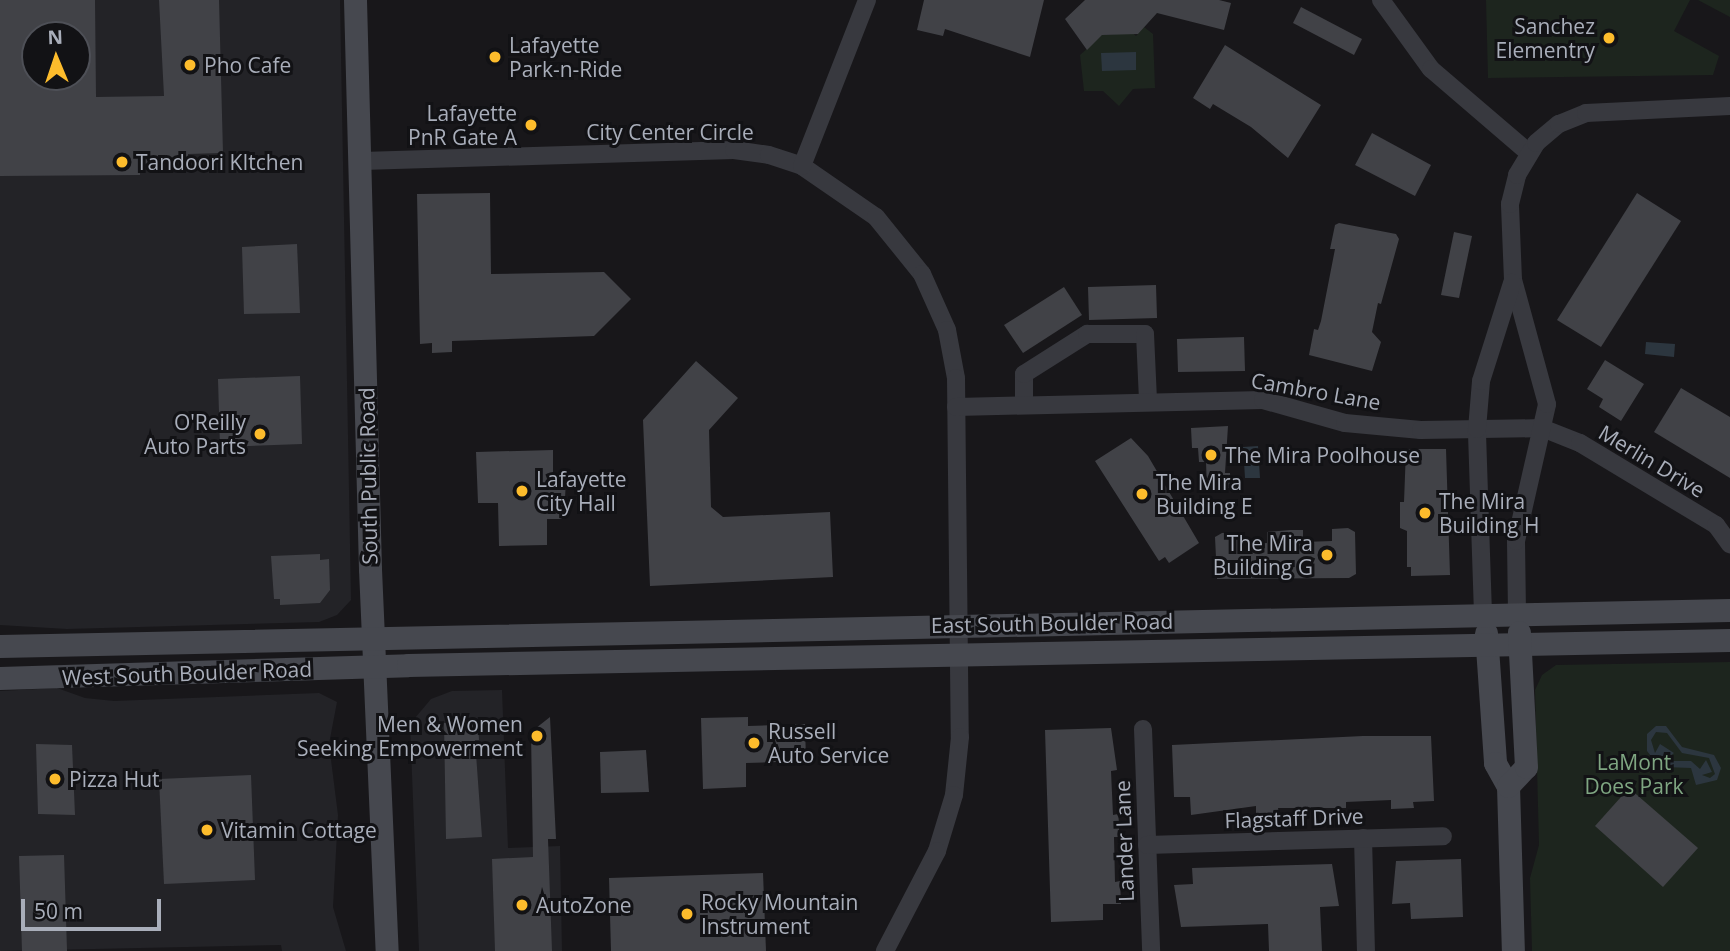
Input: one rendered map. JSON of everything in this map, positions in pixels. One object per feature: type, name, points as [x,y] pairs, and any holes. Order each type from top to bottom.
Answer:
[{"type":"main road","name":"South Public Road","points":[[355,0],[362,161],[374,666],[387,951]]},
{"type":"main road","name":"East South Boulder Road","points":[[374,637],[1730,610]]},
{"type":"main road","points":[[1508,786],[1526,767],[1517,613]]},
{"type":"main road","points":[[1483,614],[1488,646],[1495,763],[1508,786],[1513,951]]},
{"type":"main road","name":"West South Boulder Road","points":[[0,646],[374,637]]},
{"type":"main road","name":"East South Boulder Road","points":[[374,666],[1730,640]]},
{"type":"main road","name":"West South Boulder Road","points":[[0,678],[374,666]]},
{"type":"street","points":[[802,166],[867,0]]},
{"type":"street","points":[[1381,0],[1431,69],[1528,152]]},
{"type":"street","points":[[1517,613],[1516,541],[1547,404],[1513,280],[1510,204],[1517,174],[1528,152],[1559,124],[1586,113],[1730,106]]},
{"type":"street","name":"City Center Circle","points":[[362,161],[734,150],[802,166],[876,217],[922,274],[947,330],[956,407],[960,737],[954,796],[937,852],[885,951]]},
{"type":"street","points":[[1483,614],[1477,429],[1481,382],[1513,280]]},
{"type":"street","points":[[1024,404],[1024,374],[1087,334],[1145,334],[1149,400]]},
{"type":"street","name":"Cambro Lane","points":[[956,407],[1149,400],[1263,400],[1345,423],[1477,429],[1542,428]]},
{"type":"street","name":"Merlin Drive","points":[[1542,428],[1580,443],[1716,525],[1730,544]]},
{"type":"street","name":"Lander Lane","points":[[1143,729],[1151,951]]},
{"type":"street","name":"Flagstaff Drive","points":[[1147,845],[1443,836]]},
{"type":"street","points":[[1363,838],[1366,951]]},
{"type":"shaded area","points":[[0,0],[340,0],[351,600],[337,615],[319,622],[67,629],[0,625]]},
{"type":"shaded area","points":[[1136,52],[1136,70],[1102,71],[1101,53]]},
{"type":"shaded area","points":[[1646,342],[1675,344],[1674,357],[1645,354]]},
{"type":"shaded area","points":[[1258,446],[1260,478],[1245,478],[1243,447]]},
{"type":"shaded area","points":[[57,688],[85,698],[114,701],[319,693],[337,702],[329,744],[338,815],[333,907],[346,951],[282,951],[281,945],[0,951],[0,691]]},
{"type":"shaded area","points":[[502,690],[508,848],[560,846],[562,951],[419,951],[410,724],[431,699],[452,691]]},
{"type":"shaded area","points":[[1656,726],[1666,726],[1682,747],[1714,755],[1721,768],[1717,780],[1696,785],[1691,768],[1665,767],[1654,760],[1647,751],[1647,734]],"holes":[[[1656,732],[1667,733],[1682,753],[1709,758],[1715,774],[1710,778],[1702,775],[1712,772],[1706,760],[1700,769],[1691,761],[1664,761],[1674,753],[1660,744],[1655,753],[1651,740]]]},
{"type":"green space","name":"Sanchez Elementry","points":[[1486,0],[1690,0],[1674,31],[1719,56],[1713,75],[1488,78]]},
{"type":"green space","points":[[1698,0],[1730,0],[1730,17]]},
{"type":"green space","points":[[1121,22],[1136,36],[1144,27],[1153,34],[1155,88],[1133,89],[1119,106],[1103,91],[1084,91],[1080,55],[1102,35],[1115,34]]},
{"type":"green space","name":"LaMont Does Park","points":[[1730,662],[1730,951],[1532,951],[1530,878],[1539,845],[1535,690],[1542,675],[1556,665]]},
{"type":"building","points":[[0,0],[95,0],[96,97],[164,96],[159,0],[219,0],[223,153],[188,154],[188,163],[140,164],[140,175],[0,176]]},
{"type":"building","points":[[924,0],[1044,0],[1030,57],[945,29],[943,36],[917,30]]},
{"type":"building","points":[[1085,0],[1219,0],[1231,3],[1224,30],[1157,13],[1138,34],[1102,35],[1087,50],[1065,19]]},
{"type":"building","points":[[1301,7],[1362,39],[1354,55],[1293,23]]},
{"type":"building","points":[[1225,45],[1321,105],[1288,158],[1251,127],[1213,104],[1210,109],[1193,98]]},
{"type":"building","points":[[1372,133],[1431,165],[1415,196],[1355,165]]},
{"type":"building","points":[[490,193],[491,274],[604,272],[631,299],[594,336],[452,341],[452,352],[432,353],[432,343],[420,344],[417,194]]},
{"type":"building","points":[[1637,193],[1681,221],[1601,347],[1557,320]]},
{"type":"building","points":[[1339,223],[1396,234],[1399,239],[1381,304],[1378,303],[1372,332],[1381,342],[1372,371],[1309,355],[1314,329],[1318,330],[1321,321],[1335,249],[1330,249],[1335,225]]},
{"type":"building","points":[[1454,232],[1472,236],[1459,298],[1441,295]]},
{"type":"building","points":[[297,244],[300,313],[244,314],[242,247]]},
{"type":"building","points":[[1156,285],[1157,318],[1089,320],[1088,287]]},
{"type":"building","points":[[1064,287],[1082,315],[1023,353],[1004,325]]},
{"type":"building","points":[[1244,337],[1245,371],[1178,372],[1177,339]]},
{"type":"building","points":[[1605,360],[1644,384],[1621,421],[1599,407],[1603,399],[1587,389]]},
{"type":"building","points":[[696,361],[738,398],[709,430],[711,507],[723,517],[830,512],[833,577],[650,586],[643,420]]},
{"type":"building","points":[[300,376],[302,444],[220,447],[218,379]]},
{"type":"building","points":[[1681,388],[1730,417],[1730,478],[1654,432]]},
{"type":"building","name":"The Mira Poolhouse","points":[[1228,426],[1225,473],[1230,473],[1231,488],[1207,489],[1206,462],[1199,462],[1198,448],[1192,448],[1191,428]]},
{"type":"building","name":"The Mira Building E","points":[[1131,438],[1148,456],[1199,543],[1169,563],[1165,557],[1159,561],[1095,461]]},
{"type":"building","name":"The Mira Building H","points":[[1406,449],[1446,449],[1450,575],[1411,576],[1411,567],[1407,567],[1407,531],[1400,528]]},
{"type":"building","name":"Lafayette City Hall","points":[[553,450],[553,479],[566,479],[564,519],[547,519],[547,545],[499,546],[498,503],[478,503],[476,452]]},
{"type":"building","points":[[1348,528],[1355,532],[1356,574],[1349,578],[1217,579],[1215,537],[1222,533],[1238,532],[1238,545],[1267,543],[1267,532],[1290,530],[1303,530],[1303,542],[1332,541],[1332,529]]},
{"type":"building","points":[[320,554],[320,560],[329,559],[330,590],[320,603],[280,605],[280,599],[274,599],[271,556]]},
{"type":"building","name":"AutoZone","points":[[550,717],[556,839],[548,839],[552,951],[495,951],[492,859],[533,857],[531,732]]},
{"type":"building","name":"Russell Auto Service","points":[[748,717],[748,726],[805,724],[806,761],[746,763],[746,787],[703,789],[701,718]]},
{"type":"building","points":[[478,722],[479,740],[475,740],[482,837],[446,839],[444,723]]},
{"type":"building","points":[[1111,728],[1117,770],[1111,771],[1113,815],[1118,814],[1119,822],[1119,837],[1114,837],[1115,882],[1120,881],[1121,904],[1103,904],[1103,920],[1051,922],[1045,730]]},
{"type":"building","points":[[1363,736],[1431,736],[1434,801],[1413,802],[1414,808],[1391,809],[1391,800],[1346,802],[1346,808],[1278,808],[1279,813],[1256,814],[1256,806],[1191,815],[1190,797],[1174,797],[1172,745]]},
{"type":"building","name":"Pizza Hut","points":[[36,744],[72,745],[75,815],[38,814]]},
{"type":"building","points":[[646,750],[649,792],[601,793],[600,752]]},
{"type":"building","name":"Vitamin Cottage","points":[[251,775],[255,880],[164,884],[159,779]]},
{"type":"building","points":[[1629,788],[1698,848],[1663,887],[1595,826]]},
{"type":"building","points":[[64,855],[67,951],[22,951],[19,856]]},
{"type":"building","points":[[1461,859],[1463,917],[1411,919],[1410,903],[1392,904],[1396,861]]},
{"type":"building","points":[[1332,864],[1339,906],[1320,907],[1322,951],[1269,951],[1268,924],[1181,927],[1174,885],[1193,884],[1192,868]]},
{"type":"building","name":"Rocky Mountain Instrument","points":[[763,873],[766,951],[611,951],[609,878]]},
{"type":"place","name":"Sanchez Elementry","points":[[1609,38]]},
{"type":"place","name":"Lafayette Park-n-Ride","points":[[495,57]]},
{"type":"place","name":"Pho Cafe","points":[[190,65]]},
{"type":"place","name":"Lafayette PnR Gate A","points":[[531,125]]},
{"type":"place","name":"Tandoori KItchen","points":[[122,162]]},
{"type":"place","name":"O'Reilly Auto Parts","points":[[260,434]]},
{"type":"place","name":"The Mira Poolhouse","points":[[1211,455]]},
{"type":"place","name":"Lafayette City Hall","points":[[522,491]]},
{"type":"place","name":"The Mira Building E","points":[[1142,494]]},
{"type":"place","name":"The Mira Building H","points":[[1425,513]]},
{"type":"place","name":"The Mira Building G","points":[[1327,555]]},
{"type":"place","name":"Men & Women Seeking Empowerment","points":[[537,736]]},
{"type":"place","name":"Russell Auto Service","points":[[754,743]]},
{"type":"place","name":"Pizza Hut","points":[[55,779]]},
{"type":"place","name":"Vitamin Cottage","points":[[207,830]]},
{"type":"place","name":"AutoZone","points":[[522,905]]},
{"type":"place","name":"Rocky Mountain Instrument","points":[[687,914]]}]
